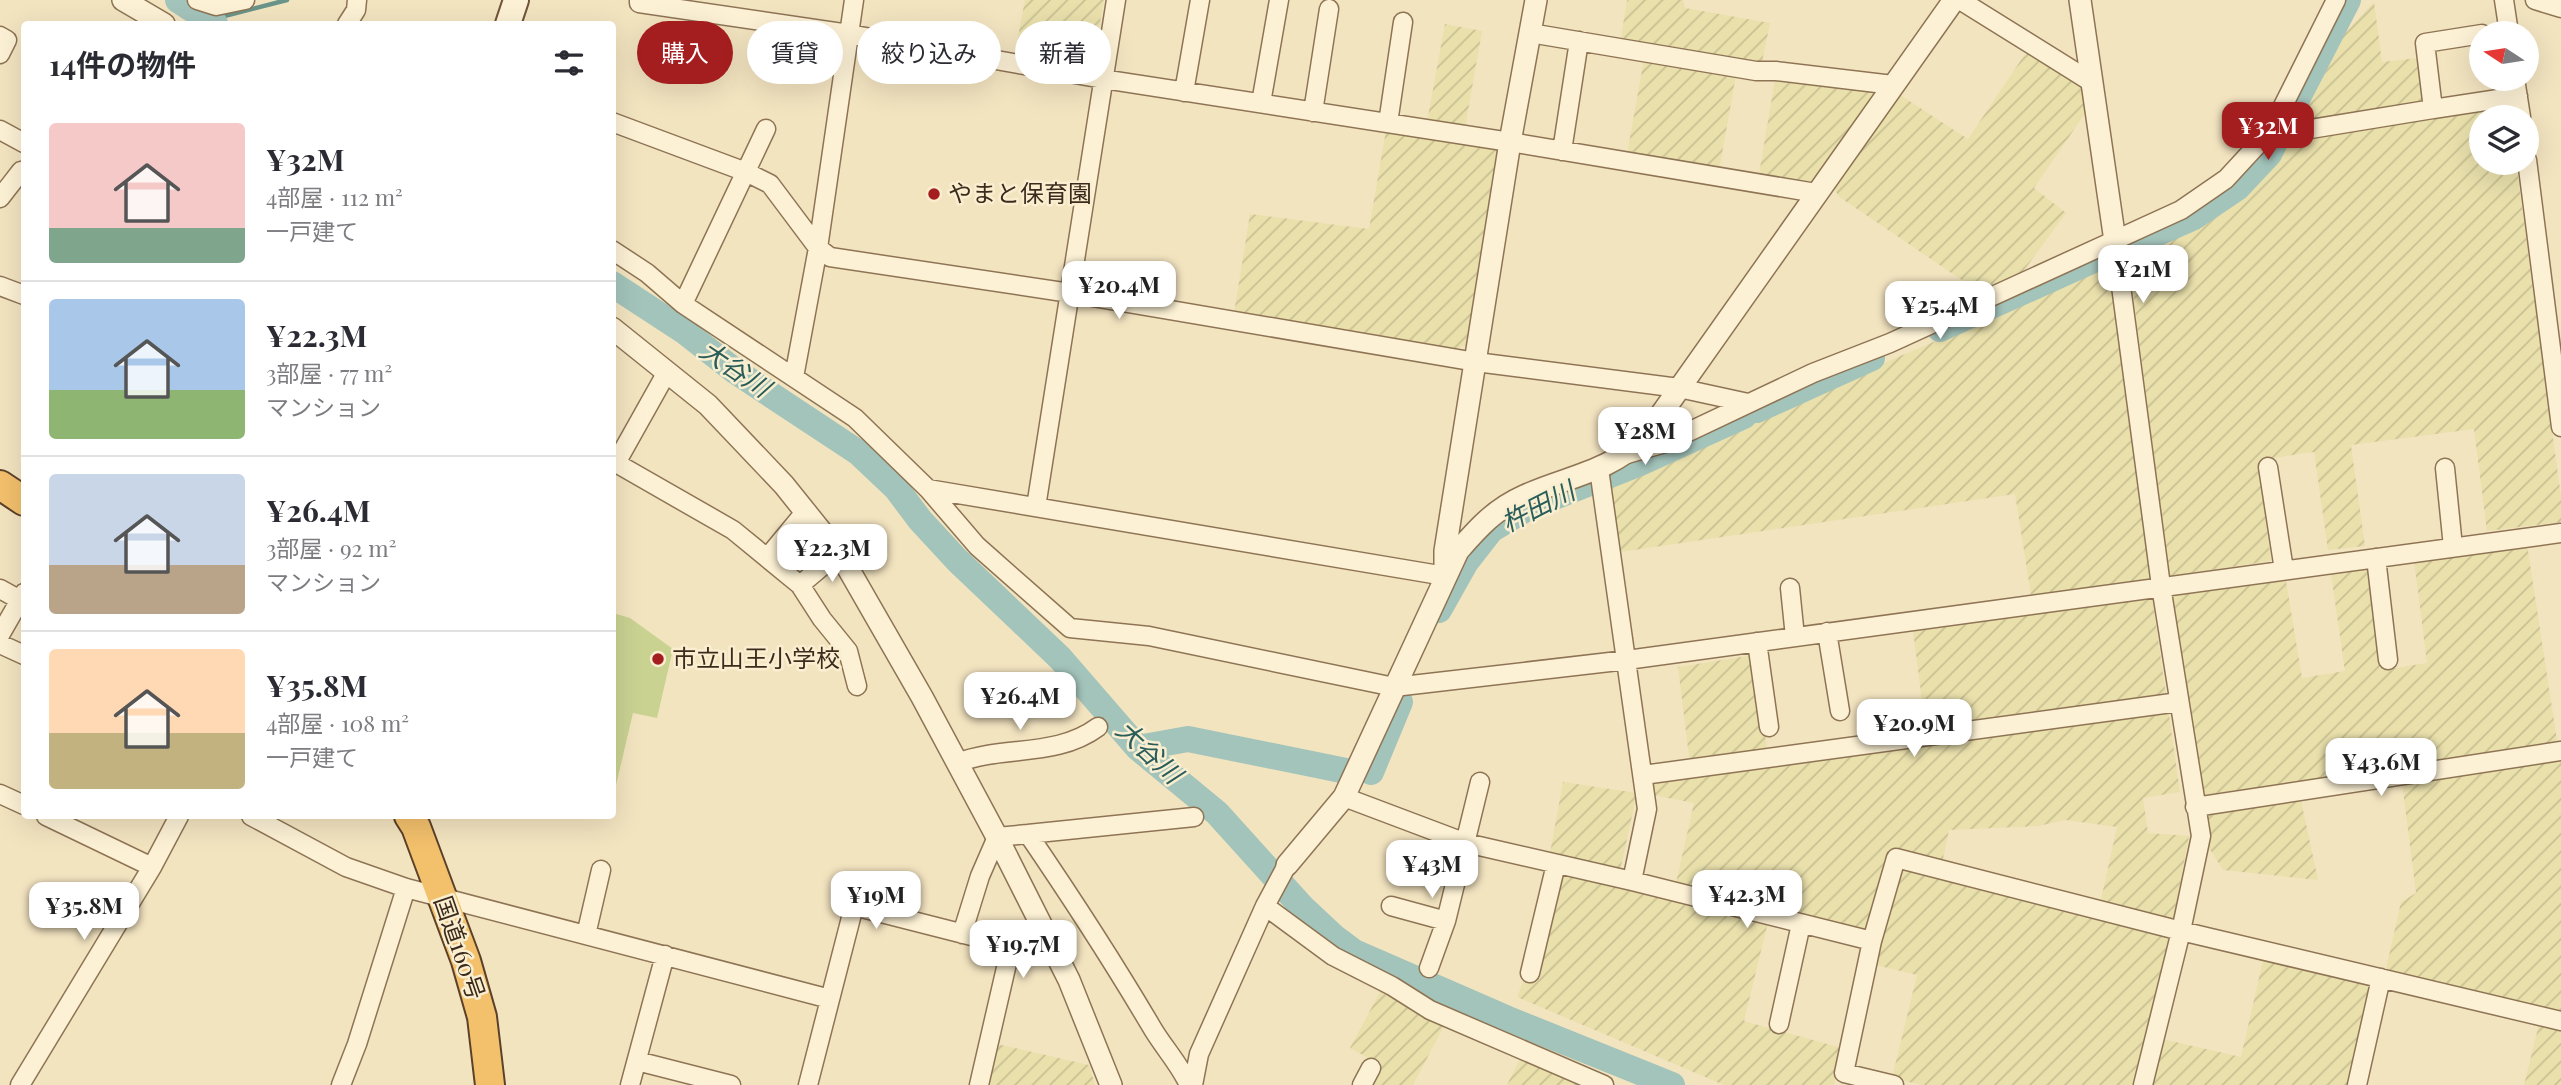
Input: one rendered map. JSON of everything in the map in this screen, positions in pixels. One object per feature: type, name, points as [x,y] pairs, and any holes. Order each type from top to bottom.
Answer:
[{"type":"highway","points":[[0,485],[21,499]]},
{"type":"highway","name":"国道160号","points":[[410,819],[466,961],[482,1017],[490,1085]]},
{"type":"main road","points":[[509,21],[516,0]]},
{"type":"street","points":[[197,0],[216,6],[245,0]]},
{"type":"street","points":[[349,21],[356,10],[357,0]]},
{"type":"street","points":[[639,0],[639,4],[849,34],[1015,63]]},
{"type":"street","points":[[794,377],[818,248],[854,0]]},
{"type":"street","points":[[1111,30],[1116,0]]},
{"type":"street","points":[[1184,92],[1200,0]]},
{"type":"street","points":[[1261,103],[1279,0]]},
{"type":"street","points":[[1445,576],[1445,551],[1510,142],[1536,0]]},
{"type":"street","points":[[1191,1085],[1199,1054],[1268,901],[1287,865],[1344,797],[1458,551],[1487,519],[1523,496],[1600,477],[1645,437],[1954,0]]},
{"type":"street","points":[[1960,0],[2093,83]]},
{"type":"street","points":[[2080,0],[2161,586],[2201,836],[2143,1085]]},
{"type":"street","points":[[1627,454],[1665,443],[1813,373],[1890,343],[2181,210],[2226,179],[2262,140],[2283,106],[2336,0]]},
{"type":"street","points":[[2504,0],[2507,21]]},
{"type":"street","points":[[2535,0],[2561,8]]},
{"type":"street","points":[[1313,112],[1329,9]]},
{"type":"street","points":[[131,11],[156,21]]},
{"type":"street","points":[[1388,123],[1403,22]]},
{"type":"street","points":[[1530,33],[1756,71],[1892,85]]},
{"type":"street","points":[[0,36],[8,40],[0,54]]},
{"type":"street","points":[[2433,109],[2426,43],[2469,36]]},
{"type":"street","points":[[1562,151],[1579,41]]},
{"type":"street","points":[[1111,80],[1816,193]]},
{"type":"street","points":[[1036,507],[1102,84]]},
{"type":"street","points":[[2286,133],[2433,109],[2502,91]]},
{"type":"street","points":[[616,123],[746,172],[770,184],[818,248],[830,257],[1070,293],[1476,362],[1679,388],[1748,403]]},
{"type":"street","points":[[682,304],[766,129]]},
{"type":"street","points":[[0,130],[21,141]]},
{"type":"street","points":[[0,198],[21,172]]},
{"type":"street","points":[[2529,175],[2561,428]]},
{"type":"street","points":[[616,253],[647,273],[682,304],[855,418],[929,489],[977,546],[1070,628],[1149,636],[1394,687],[1627,660],[2561,533]]},
{"type":"street","points":[[0,286],[21,294]]},
{"type":"street","points":[[616,331],[708,405],[783,485],[838,553],[998,837],[1069,980],[1111,1085]]},
{"type":"street","points":[[616,459],[667,372]]},
{"type":"street","points":[[616,463],[733,530],[800,585],[822,619],[848,651],[857,686]]},
{"type":"street","points":[[2268,467],[2284,570]]},
{"type":"street","points":[[2445,468],[2453,547]]},
{"type":"street","points":[[1600,477],[1647,809],[1632,881]]},
{"type":"street","points":[[929,489],[1445,576]]},
{"type":"street","points":[[767,558],[805,512]]},
{"type":"street","points":[[800,585],[838,553]]},
{"type":"street","points":[[2376,558],[2388,660]]},
{"type":"street","points":[[1790,588],[1796,637]]},
{"type":"street","points":[[0,589],[21,596]]},
{"type":"street","points":[[0,635],[21,598]]},
{"type":"street","points":[[1827,632],[1840,711]]},
{"type":"street","points":[[1758,642],[1769,727]]},
{"type":"street","points":[[0,644],[21,654]]},
{"type":"street","points":[[1643,775],[2179,702]]},
{"type":"street","points":[[957,763],[977,755],[1068,744],[1098,727]]},
{"type":"street","points":[[2195,807],[2561,751]]},
{"type":"street","points":[[1429,968],[1446,921],[1480,782]]},
{"type":"street","points":[[0,794],[21,804]]},
{"type":"street","points":[[1344,797],[1466,843],[1872,941]]},
{"type":"street","points":[[998,837],[1194,817]]},
{"type":"street","points":[[52,819],[152,867]]},
{"type":"street","points":[[20,1085],[152,867],[177,819]]},
{"type":"street","points":[[257,819],[346,867],[406,888],[830,999]]},
{"type":"street","points":[[1028,834],[1191,1085]]},
{"type":"street","points":[[962,934],[980,876],[998,837]]},
{"type":"street","points":[[1894,1085],[1843,1079],[1872,941],[1896,858],[2181,931],[2561,1021]]},
{"type":"street","points":[[1530,972],[1556,864]]},
{"type":"street","points":[[586,935],[601,870]]},
{"type":"street","points":[[341,1085],[357,1044],[406,888]]},
{"type":"street","points":[[1268,901],[1333,956],[1392,986],[1430,1010],[1595,1083]]},
{"type":"street","points":[[808,1085],[854,906],[1011,946],[979,1085]]},
{"type":"street","points":[[1391,906],[1446,921]]},
{"type":"street","points":[[1779,1024],[1801,924]]},
{"type":"street","points":[[630,1085],[665,955]]},
{"type":"street","points":[[2357,1085],[2381,978]]},
{"type":"street","points":[[637,1061],[732,1085]]},
{"type":"street","points":[[1362,1085],[1371,1068]]},
{"type":"shaded area","points":[[1025,0],[1104,0],[1100,21],[1021,21]]},
{"type":"shaded area","points":[[1627,0],[1683,0],[1685,8],[1770,23],[1761,67],[1620,44]]},
{"type":"shaded area","points":[[2374,2],[2382,62],[2417,58],[2429,115],[2469,111],[2469,175],[2518,175],[2561,497],[2561,522],[2487,531],[2474,429],[2351,445],[2365,546],[2328,550],[2314,452],[2259,460],[2271,561],[2169,576],[2128,254],[2188,229],[2251,185],[2286,139],[2309,88],[2344,34]]},
{"type":"shaded area","points":[[1445,24],[1482,31],[1465,128],[1427,122]]},
{"type":"shaded area","points":[[2031,50],[2084,90],[2086,112],[2034,188],[2066,213],[2022,273],[1978,291],[1838,196],[1835,189],[1900,95],[1968,139],[2023,57]]},
{"type":"shaded area","points":[[1644,59],[1736,75],[1719,171],[1627,154]]},
{"type":"shaded area","points":[[1776,74],[1868,88],[1877,92],[1819,177],[1811,184],[1762,179],[1759,174]]},
{"type":"shaded area","points":[[1386,130],[1494,146],[1501,156],[1472,336],[1467,345],[1440,349],[1234,313],[1250,214],[1369,229]]},
{"type":"shaded area","points":[[2102,266],[2111,267],[2152,579],[2031,595],[2015,494],[1620,552],[1609,487],[1796,400],[1957,332]]},
{"type":"shaded area","points":[[2527,544],[2558,747],[2201,795],[2171,595],[2286,581],[2302,678],[2345,671],[2331,574],[2367,566],[2382,670],[2427,663],[2414,560]]},
{"type":"shaded area","points":[[2152,597],[2180,792],[2143,798],[2148,833],[2189,836],[2173,921],[2100,904],[2117,827],[2066,820],[2038,826],[1949,830],[1942,864],[1889,853],[1869,932],[1676,883],[1694,803],[1653,795],[1650,779],[1691,773],[1678,667],[1754,655],[1768,756],[1926,732],[1913,631]]},
{"type":"shaded area","points":[[2561,759],[2561,1012],[2386,969],[2401,902],[2416,893],[2402,783]]},
{"type":"shaded area","points":[[1563,782],[1637,793],[1620,871],[1550,853]]},
{"type":"shaded area","points":[[2300,796],[2318,880],[2223,870],[2208,846],[2202,812]]},
{"type":"shaded area","points":[[1899,867],[2173,933],[2137,1085],[1922,1085],[1892,1078],[1917,975],[1876,965]]},
{"type":"shaded area","points":[[1563,871],[1768,922],[1744,1021],[1842,1048],[1834,1085],[1724,1085],[1517,997],[1525,977],[1538,980]]},
{"type":"shaded area","points":[[2264,956],[2376,981],[2352,1085],[2151,1085],[2162,1039],[2241,1057]]},
{"type":"shaded area","points":[[1381,990],[1445,1024],[1413,1085],[1370,1085],[1381,1065],[1350,1048]]},
{"type":"shaded area","points":[[2540,1020],[2561,1025],[2561,1085],[2524,1085]]},
{"type":"shaded area","points":[[997,1044],[1089,1065],[1095,1085],[987,1085]]},
{"type":"shaded area","points":[[1521,1057],[1582,1083],[1507,1085]]},
{"type":"green space","points":[[616,614],[630,618],[673,649],[657,718],[633,713],[616,785]]},
{"type":"waterway","name":"大谷川","points":[[178,0],[210,21]]},
{"type":"waterway","points":[[209,20],[287,0]]},
{"type":"waterway","name":"杵田川","points":[[2124,248],[2194,217],[2237,188],[2269,154],[2348,0]]},
{"type":"waterway","name":"杵田川","points":[[1940,329],[2107,254]]},
{"type":"waterway","name":"大谷川","points":[[616,287],[684,331],[735,371],[859,453],[896,488],[920,520],[957,560],[1060,658],[1138,748],[1217,813],[1302,907],[1334,937],[1354,952],[1508,1019],[1672,1085]]},
{"type":"waterway","name":"杵田川","points":[[1757,410],[1872,358]]},
{"type":"waterway","name":"杵田川","points":[[1439,610],[1466,562],[1491,530],[1529,507],[1638,464],[1744,416]]},
{"type":"waterway","name":"杵田川","points":[[1371,772],[1400,702]]},
{"type":"waterway","name":"杵田川","points":[[1138,748],[1188,739],[1346,771]]},
{"type":"place","name":"やまと保育園","points":[[934,194]]},
{"type":"place","name":"市立山王小学校","points":[[658,659]]}]
